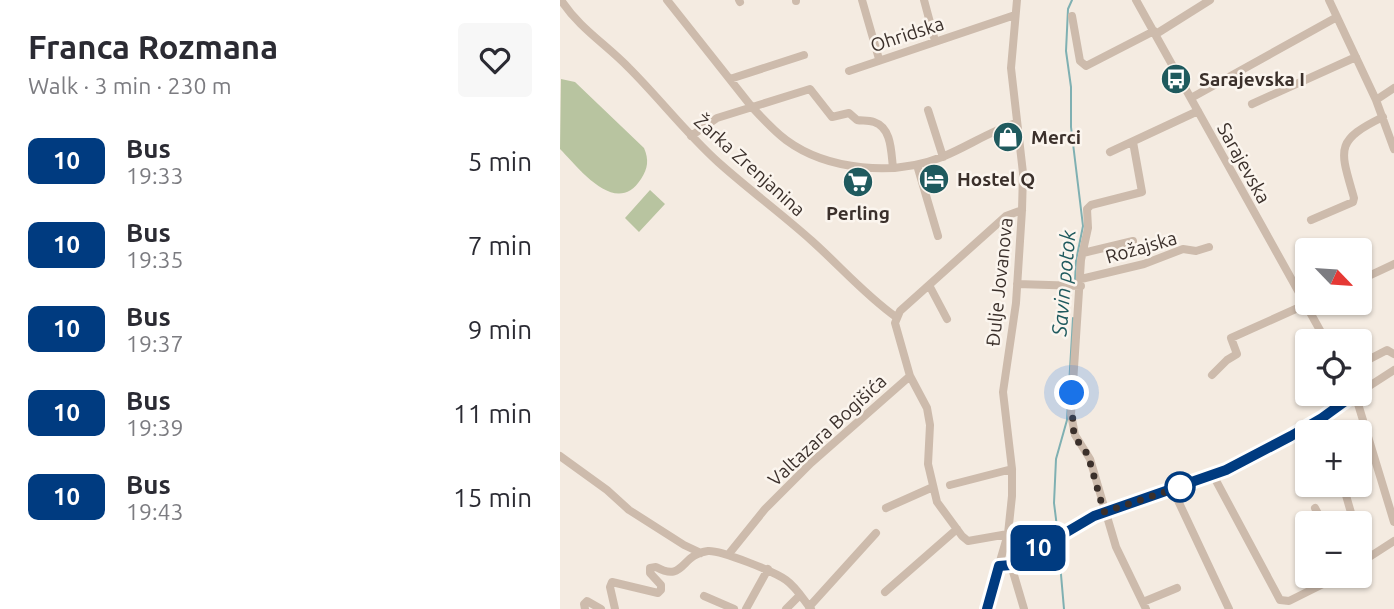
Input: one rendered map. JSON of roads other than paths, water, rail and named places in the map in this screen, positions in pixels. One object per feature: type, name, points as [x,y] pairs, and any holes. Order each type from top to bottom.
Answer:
[{"type":"street","name":"Žarka Zrenjanina","points":[[562,0],[575,18],[627,65],[691,136],[896,317]]},
{"type":"street","points":[[667,0],[751,106],[786,139],[809,153],[842,163],[893,168],[917,165],[943,157],[1016,123]]},
{"type":"street","points":[[862,0],[879,59]]},
{"type":"street","points":[[924,0],[935,41]]},
{"type":"street","name":"Đulje Jovanova","points":[[986,609],[1008,534],[1012,509],[1012,469],[1003,392],[1017,284],[1022,210],[1023,173],[1011,68],[1017,0]]},
{"type":"street","name":"Sarajevska","points":[[1136,0],[1295,283]]},
{"type":"street","points":[[1072,16],[1080,61],[1086,66],[1155,33],[1210,0]]},
{"type":"street","points":[[1329,0],[1376,100],[1394,149]]},
{"type":"street","name":"Ohridska","points":[[849,71],[1015,15]]},
{"type":"street","points":[[1191,98],[1337,18]]},
{"type":"street","points":[[730,79],[804,55]]},
{"type":"street","points":[[1252,104],[1356,57]]},
{"type":"street","points":[[1376,100],[1394,88]]},
{"type":"street","points":[[691,136],[711,121],[810,89],[832,117],[849,113],[857,120],[868,120],[880,125],[889,139],[893,168]]},
{"type":"street","points":[[928,110],[943,157]]},
{"type":"street","points":[[1110,152],[1198,111]]},
{"type":"street","points":[[1311,220],[1353,202],[1345,164],[1346,143],[1356,130],[1383,117]]},
{"type":"street","points":[[1133,142],[1142,192],[1089,206],[1087,211],[1088,228],[1078,284],[1072,424],[1077,440],[1088,455],[1120,556],[1144,606],[1177,588]]},
{"type":"street","points":[[917,165],[938,236]]},
{"type":"street","points":[[896,317],[1006,216],[1022,210]]},
{"type":"street","points":[[1083,253],[1133,241]]},
{"type":"street","name":"Rožajska","points":[[1017,284],[1078,284],[1144,264],[1183,248],[1196,251],[1209,247]]},
{"type":"street","points":[[1372,274],[1394,264]]},
{"type":"street","points":[[929,285],[947,319]]},
{"type":"street","points":[[1212,376],[1223,363],[1237,354],[1231,338],[1295,309]]},
{"type":"street","name":"Valtazara Bogišića","points":[[729,555],[751,525],[783,491],[910,376],[895,327],[896,317]]},
{"type":"street","points":[[1372,358],[1387,350],[1394,354]]},
{"type":"street","points":[[1372,384],[1394,370]]},
{"type":"street","points":[[910,376],[927,408],[930,425],[928,464],[940,508],[968,541],[1008,534]]},
{"type":"street","points":[[999,566],[1011,565],[1104,512],[1213,475],[1291,436],[1340,406]]},
{"type":"street","points":[[1360,406],[1394,522]]},
{"type":"street","points":[[560,456],[607,490],[629,510],[701,553]]},
{"type":"street","points":[[950,485],[1012,469]]},
{"type":"street","points":[[1213,475],[1282,601],[1289,601],[1315,588]]},
{"type":"street","points":[[886,508],[933,487]]},
{"type":"street","points":[[1173,490],[1230,609]]},
{"type":"street","points":[[885,592],[957,529]]},
{"type":"street","points":[[615,609],[610,587],[612,582],[657,593],[661,590],[661,585],[650,573],[650,568],[656,566],[673,573],[692,557],[715,551],[768,569],[785,579],[810,608],[876,533]]},
{"type":"street","points":[[1372,555],[1394,541]]},
{"type":"street","points":[[1011,565],[1024,609]]},
{"type":"street","points":[[746,609],[768,569]]},
{"type":"street","points":[[786,609],[800,595]]},
{"type":"street","points":[[704,596],[733,609]]},
{"type":"street","points":[[585,609],[584,604],[587,601],[601,609]]},
{"type":"waterway","name":"Savin potok","points":[[1072,0],[1068,9],[1066,51],[1071,87],[1071,127],[1083,226],[1075,281]]},
{"type":"waterway","name":"Savin potok","points":[[1058,535],[1054,503],[1056,459],[1067,420],[1073,318]]},
{"type":"waterway","name":"Savin potok","points":[[1058,540],[1064,609]]},
{"type":"place","name":"Sarajevska I","points":[[1176,79]]},
{"type":"place","name":"Merci","points":[[1008,137]]},
{"type":"place","name":"Hostel Q","points":[[934,179]]},
{"type":"place","name":"Perling","points":[[858,182]]}]
